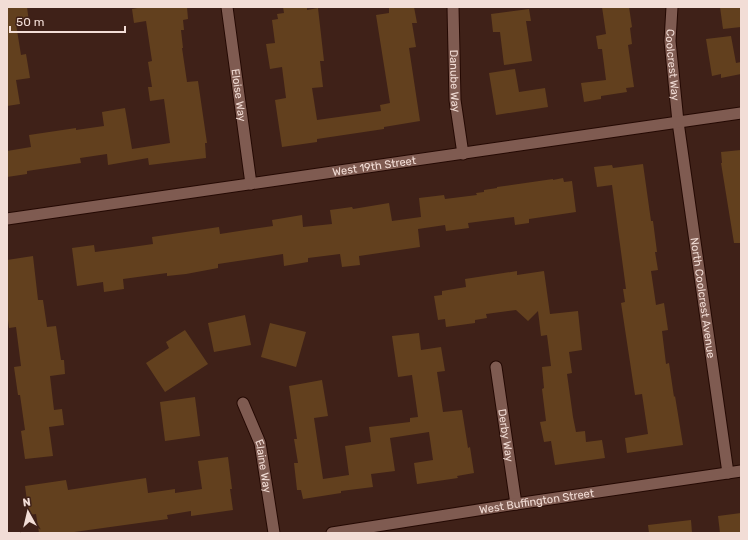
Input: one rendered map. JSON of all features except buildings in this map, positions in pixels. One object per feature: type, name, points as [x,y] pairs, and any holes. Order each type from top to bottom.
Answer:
[{"type":"street","name":"Eloise Way","points":[[227,7],[251,184]]},
{"type":"street","name":"Danube Way","points":[[453,7],[455,100],[463,154]]},
{"type":"street","name":"Coolcrest Way","points":[[672,7],[670,41],[678,122]]},
{"type":"street","name":"West 19th Street","points":[[7,219],[741,113]]},
{"type":"street","name":"North Coolcrest Avenue","points":[[678,122],[728,473]]},
{"type":"street","name":"Derby Way","points":[[496,367],[516,504]]},
{"type":"street","name":"Elaine Way","points":[[243,403],[260,443],[274,533]]},
{"type":"street","name":"West Buffington Street","points":[[332,533],[741,471]]}]
